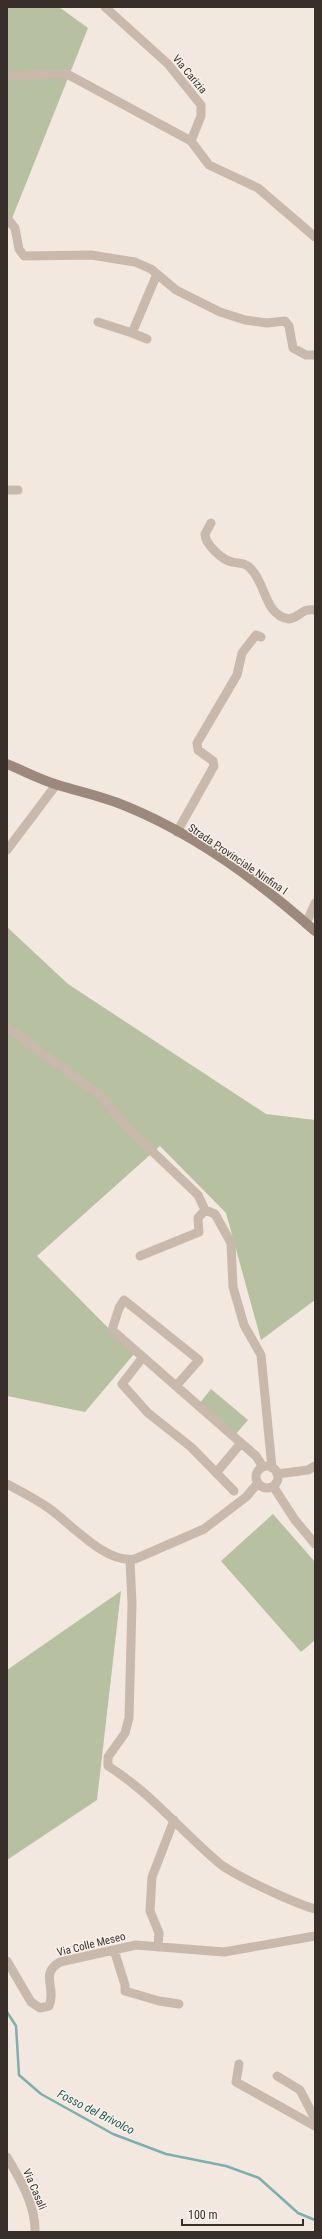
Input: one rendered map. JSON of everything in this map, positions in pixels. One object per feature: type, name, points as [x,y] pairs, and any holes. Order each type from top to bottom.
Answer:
[{"type":"main road","name":"Strada Provinciale Ninfina I","points":[[7,764],[56,785],[114,801],[177,832],[251,880],[315,931]]},
{"type":"street","name":"Via Carizia","points":[[105,7],[168,64],[200,105],[201,116],[191,141]]},
{"type":"street","points":[[7,76],[66,74],[191,141],[209,165],[258,188],[315,237]]},
{"type":"street","points":[[7,218],[15,228],[19,249],[24,256],[91,256],[135,262],[157,274],[176,290],[220,312],[246,320],[267,323],[285,320],[289,326],[293,348],[306,355],[315,355]]},
{"type":"street","points":[[132,333],[157,274]]},
{"type":"street","points":[[98,322],[147,339]]},
{"type":"street","points":[[7,490],[18,490]]},
{"type":"street","points":[[211,524],[205,534],[208,545],[231,562],[243,563],[252,570],[264,588],[268,604],[275,612],[287,619],[291,619],[301,611],[308,609],[315,610]]},
{"type":"street","points":[[177,832],[214,766],[213,761],[198,750],[197,743],[237,675],[242,653],[256,635],[261,637]]},
{"type":"street","points":[[7,850],[56,785]]},
{"type":"street","points":[[306,924],[315,903]]},
{"type":"street","points":[[7,1027],[98,1094],[127,1127],[198,1195],[205,1210],[215,1214],[230,1243],[233,1287],[244,1325],[262,1355],[271,1470]]},
{"type":"street","points":[[140,1256],[199,1232],[198,1218],[205,1210]]},
{"type":"street","points":[[176,1386],[199,1360],[124,1300],[119,1308],[112,1330],[241,1443],[256,1456],[271,1470],[277,1481],[273,1486],[264,1488],[258,1484]]},
{"type":"street","points":[[143,1357],[122,1384],[148,1413],[191,1447],[234,1491]]},
{"type":"street","points":[[216,1473],[241,1443]]},
{"type":"street","points":[[258,1484],[257,1473],[271,1470],[308,1470],[315,1466]]},
{"type":"street","points":[[7,1484],[51,1510],[109,1554],[130,1560],[204,1529],[246,1496],[258,1484]]},
{"type":"street","points":[[273,1486],[295,1520],[315,1544]]},
{"type":"street","points":[[130,1560],[132,1604],[129,1718],[125,1733],[108,1757],[108,1766],[137,1787],[220,1864],[242,1876],[315,1909]]},
{"type":"street","points":[[158,1947],[159,1933],[150,1911],[152,1877],[174,1820]]},
{"type":"street","name":"Via Colle Meseo","points":[[7,1961],[31,2002],[40,2008],[49,2006],[52,1999],[49,1974],[51,1967],[60,1962],[136,1945],[224,1952],[315,1936]]},
{"type":"street","points":[[114,1950],[126,1985],[125,1990],[159,2001],[179,2004]]},
{"type":"street","points":[[239,2064],[236,2082],[245,2090],[315,2126]]},
{"type":"street","points":[[277,2076],[300,2090],[315,2119]]},
{"type":"street","name":"Via Casali","points":[[7,2157],[29,2200],[35,2223],[35,2232]]},
{"type":"green space","points":[[7,7],[59,7],[88,28],[7,231]]},
{"type":"green space","points":[[7,927],[68,984],[266,1114],[315,1120],[315,1300],[261,1340],[226,1213],[160,1146],[37,1256],[134,1354],[85,1412],[7,1396]]},
{"type":"green space","points":[[211,1389],[248,1420],[235,1435],[199,1404]]},
{"type":"green space","points":[[273,1514],[315,1562],[315,1640],[301,1652],[221,1561]]},
{"type":"green space","points":[[121,1591],[97,1800],[7,1860],[7,1670]]},
{"type":"waterway","name":"Fosso del Brivolco","points":[[7,2012],[16,2026],[19,2075],[41,2094],[113,2134],[166,2154],[226,2166],[259,2178],[298,2213],[315,2220]]}]
